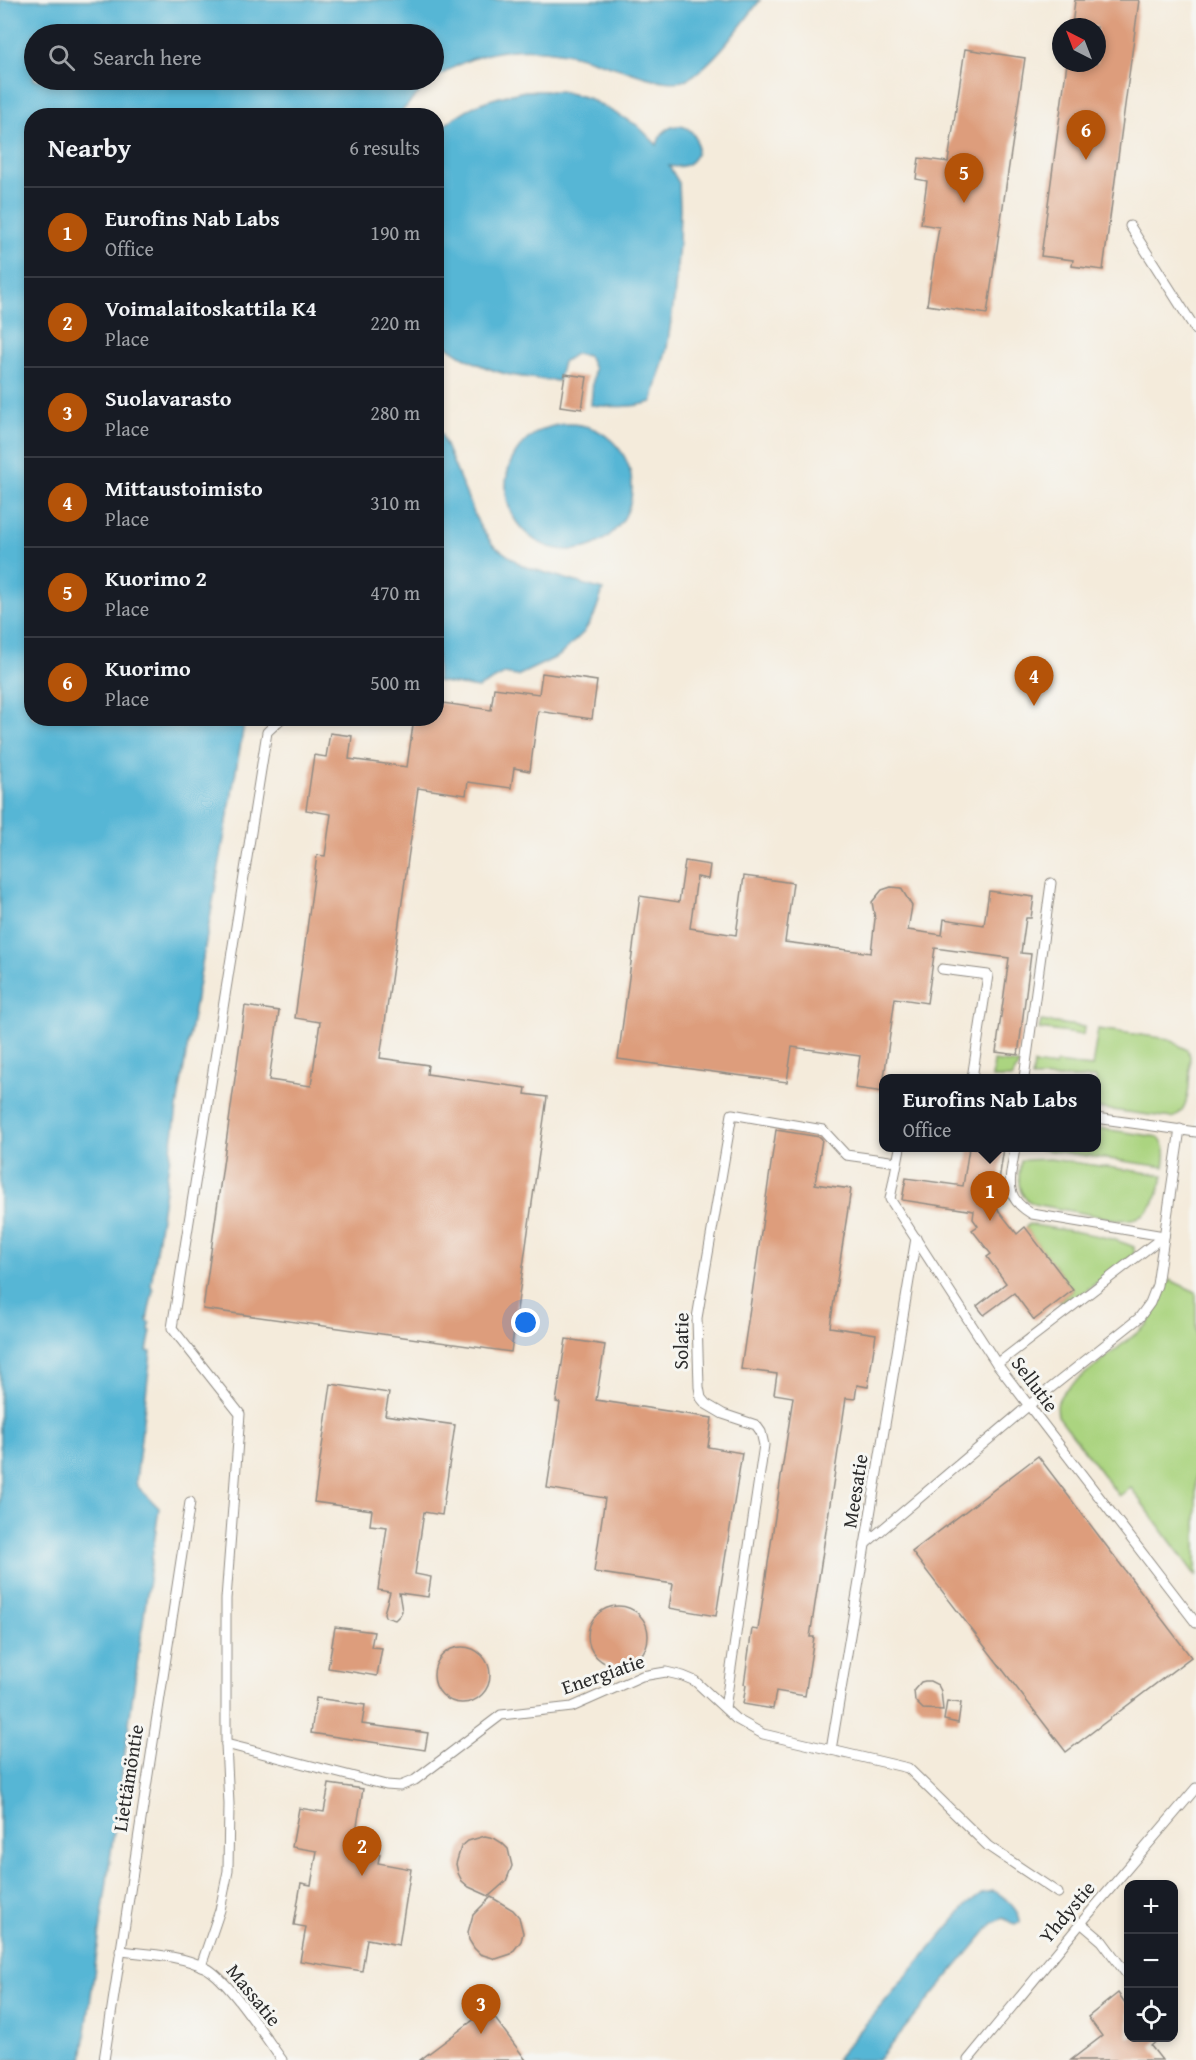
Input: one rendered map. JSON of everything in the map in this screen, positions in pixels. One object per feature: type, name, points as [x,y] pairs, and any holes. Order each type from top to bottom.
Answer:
[{"type":"lane","points":[[1130,226],[1196,330]]},
{"type":"lane","points":[[201,1966],[220,1910],[228,1871],[230,1804],[226,1744],[226,1599],[240,1414],[172,1328],[267,732],[273,726]]},
{"type":"lane","points":[[1025,1074],[1051,883]]},
{"type":"lane","points":[[942,969],[988,975],[973,1074]]},
{"type":"lane","name":"Solatie","points":[[725,1708],[764,1445],[761,1432],[756,1425],[723,1414],[705,1404],[699,1387],[697,1318],[732,1114],[823,1130],[846,1155],[897,1162]]},
{"type":"lane","points":[[1101,1119],[1196,1132]]},
{"type":"lane","points":[[865,1544],[1028,1406],[1139,1318],[1150,1303],[1157,1285],[1180,1130]]},
{"type":"lane","name":"Sellutie","points":[[899,1152],[890,1199],[997,1364],[1196,1623]]},
{"type":"lane","points":[[1014,1152],[1010,1186],[1012,1197],[1032,1214],[1164,1236]]},
{"type":"lane","points":[[997,1364],[1164,1236]]},
{"type":"lane","name":"Meesatie","points":[[831,1750],[916,1238]]},
{"type":"lane","name":"Liettämöntie","points":[[104,2060],[190,1502]]},
{"type":"lane","name":"Energiatie","points":[[226,1744],[386,1785],[400,1786],[415,1780],[501,1715],[572,1707],[642,1676],[666,1672],[694,1681],[736,1719],[763,1734],[908,1768],[988,1846],[1058,1893]]},
{"type":"lane","name":"Yhdystie","points":[[968,2060],[1196,1789]]},
{"type":"lane","points":[[1081,1923],[1102,1941],[1124,1971]]},
{"type":"lane","name":"Massatie","points":[[120,1951],[188,1961],[207,1968],[224,1983],[282,2060]]},
{"type":"green space","points":[[1041,1021],[1084,1027],[1083,1035],[1039,1029]]},
{"type":"green space","points":[[1098,1029],[1169,1039],[1187,1050],[1190,1056],[1187,1100],[1179,1114],[1172,1118],[1101,1109],[1101,1074],[1033,1074],[1034,1064],[1055,1067],[1056,1063],[1092,1067]]},
{"type":"green space","points":[[994,1061],[1019,1064],[1014,1074],[992,1074]]},
{"type":"green space","points":[[1101,1129],[1158,1137],[1165,1151],[1164,1167],[1060,1152],[1101,1152]]},
{"type":"green space","points":[[1050,1159],[1164,1175],[1158,1194],[1145,1213],[1138,1217],[1119,1220],[1034,1204],[1028,1200],[1019,1185],[1021,1160]]},
{"type":"green space","points":[[1029,1224],[1109,1238],[1134,1247],[1134,1255],[1065,1306],[1059,1301],[1073,1290],[1025,1228]]},
{"type":"green space","points":[[1170,1280],[1196,1292],[1196,1576],[1131,1488],[1119,1496],[1057,1412],[1059,1399],[1066,1389],[1148,1324]]},
{"type":"water","points":[[0,0],[760,0],[715,56],[695,74],[679,82],[648,78],[565,53],[540,50],[493,53],[472,59],[444,73],[444,24],[24,24],[24,90],[423,90],[405,108],[24,108],[24,726],[244,726],[179,1095],[151,1285],[153,1290],[147,1320],[150,1323],[149,1331],[151,1331],[147,1351],[151,1352],[136,1481],[137,1486],[159,1508],[82,2060],[0,2060]]},
{"type":"water","points":[[525,91],[560,91],[588,98],[637,125],[657,145],[662,134],[672,127],[682,126],[690,130],[695,137],[696,154],[691,162],[682,166],[669,166],[679,183],[679,243],[667,348],[652,402],[622,406],[591,405],[594,369],[588,356],[575,354],[563,362],[558,381],[506,374],[478,364],[444,344],[444,126],[468,109],[499,97]]},
{"type":"water","points":[[569,424],[593,428],[614,442],[628,463],[632,487],[628,511],[614,532],[593,546],[569,550],[545,546],[524,532],[510,511],[506,487],[510,463],[524,442],[545,428]]},
{"type":"water","points":[[444,441],[479,525],[493,545],[523,566],[603,590],[594,616],[584,632],[559,656],[517,676],[504,674],[478,688],[444,682]]},
{"type":"water","points":[[992,1891],[1001,1895],[1010,1904],[1020,1922],[1015,1925],[1003,1918],[993,1923],[878,2060],[835,2060],[967,1905],[983,1893]]},
{"type":"building","points":[[1075,0],[1139,0],[1103,270],[1072,266],[1073,260],[1041,256],[1066,72],[1106,72],[1106,18],[1073,18]]},
{"type":"building","points":[[965,49],[1025,58],[987,314],[927,305],[939,227],[921,224],[927,181],[916,179],[919,158],[948,162]]},
{"type":"building","points":[[565,374],[587,377],[582,409],[560,406]]},
{"type":"building","points":[[542,673],[597,681],[592,719],[538,711],[530,771],[514,768],[511,788],[468,782],[466,795],[418,788],[380,1058],[428,1065],[427,1074],[526,1088],[525,1094],[547,1097],[511,1352],[203,1309],[245,1006],[279,1011],[269,1080],[311,1086],[320,1022],[295,1018],[317,855],[325,856],[331,814],[306,810],[314,755],[326,757],[330,733],[352,736],[349,759],[407,767],[413,726],[444,726],[444,703],[491,710],[494,688],[539,694]]},
{"type":"building","points":[[685,861],[710,865],[708,879],[697,877],[690,928],[736,935],[744,876],[793,883],[785,942],[871,953],[875,919],[872,902],[882,890],[891,887],[901,888],[912,906],[908,930],[942,935],[944,919],[984,925],[989,891],[1034,897],[1031,918],[1026,918],[1021,953],[1031,954],[1018,1055],[996,1052],[1009,958],[935,948],[927,1003],[895,998],[885,1074],[879,1074],[879,1091],[855,1088],[860,1056],[792,1047],[787,1082],[618,1059],[640,896],[679,902]]},
{"type":"building","points":[[776,1130],[820,1137],[822,1139],[815,1184],[851,1189],[830,1327],[876,1334],[868,1387],[857,1385],[855,1399],[846,1398],[810,1637],[814,1637],[805,1696],[776,1691],[773,1709],[743,1704],[746,1685],[744,1684],[752,1629],[758,1630],[793,1397],[774,1394],[777,1374],[741,1369]]},
{"type":"building","points":[[968,1152],[1003,1152],[995,1206],[1017,1234],[1025,1227],[1073,1290],[1034,1320],[1014,1293],[984,1315],[977,1306],[1006,1283],[987,1257],[991,1254],[972,1230],[978,1226],[973,1219],[974,1211],[902,1200],[906,1178],[963,1186]]},
{"type":"building","points":[[566,1339],[605,1345],[596,1400],[712,1418],[708,1447],[742,1453],[716,1616],[669,1608],[673,1584],[594,1572],[605,1498],[547,1488],[560,1403],[556,1402]]},
{"type":"building","points":[[331,1384],[389,1393],[385,1415],[455,1425],[442,1515],[424,1512],[415,1574],[431,1577],[428,1597],[399,1593],[402,1611],[395,1620],[385,1617],[384,1613],[390,1592],[378,1590],[387,1527],[370,1525],[372,1510],[314,1502]]},
{"type":"building","points":[[1038,1456],[1191,1657],[1066,1752],[912,1552]]},
{"type":"building","points":[[612,1606],[624,1606],[635,1611],[643,1619],[648,1636],[646,1648],[635,1661],[624,1666],[612,1666],[601,1661],[593,1653],[588,1642],[588,1630],[593,1619],[601,1611]]},
{"type":"building","points":[[335,1627],[374,1632],[371,1647],[382,1648],[377,1676],[328,1668]]},
{"type":"building","points":[[462,1647],[473,1649],[482,1655],[488,1664],[490,1675],[488,1686],[482,1695],[473,1701],[462,1703],[451,1701],[442,1695],[436,1686],[434,1675],[436,1664],[442,1655],[451,1649]]},
{"type":"building","points":[[925,1681],[938,1685],[943,1710],[923,1709],[915,1701],[914,1690]]},
{"type":"building","points":[[316,1698],[365,1705],[362,1724],[428,1733],[425,1750],[311,1733]]},
{"type":"building","points":[[947,1701],[961,1703],[958,1723],[944,1720]]},
{"type":"building","points":[[329,1784],[363,1789],[353,1850],[380,1854],[378,1863],[411,1869],[399,1945],[367,1939],[362,1971],[300,1961],[306,1927],[294,1925],[301,1883],[311,1885],[317,1851],[292,1847],[299,1808],[324,1812]]},
{"type":"building","points":[[485,1836],[494,1838],[508,1849],[512,1866],[506,1881],[489,1896],[469,1887],[462,1881],[456,1864],[461,1847],[468,1841]]},
{"type":"building","points":[[491,1897],[513,1910],[519,1917],[523,1933],[521,1941],[511,1954],[496,1959],[480,1954],[469,1940],[468,1932],[473,1915]]},
{"type":"building","points":[[1118,1993],[1124,2001],[1124,2042],[1155,2042],[1151,2046],[1162,2060],[1071,2060],[1102,2036],[1088,2017]]},
{"type":"building","points":[[488,2009],[526,2060],[420,2060]]},
{"type":"place","name":"Kuorimo","points":[[1086,160]]},
{"type":"place","name":"Kuorimo 2","points":[[964,203]]},
{"type":"place","name":"Mittaustoimisto","points":[[1034,706]]},
{"type":"place","name":"Eurofins Nab Labs","points":[[990,1221]]},
{"type":"place","name":"Voimalaitoskattila K4","points":[[362,1876]]},
{"type":"place","name":"Suolavarasto","points":[[481,2034]]}]
